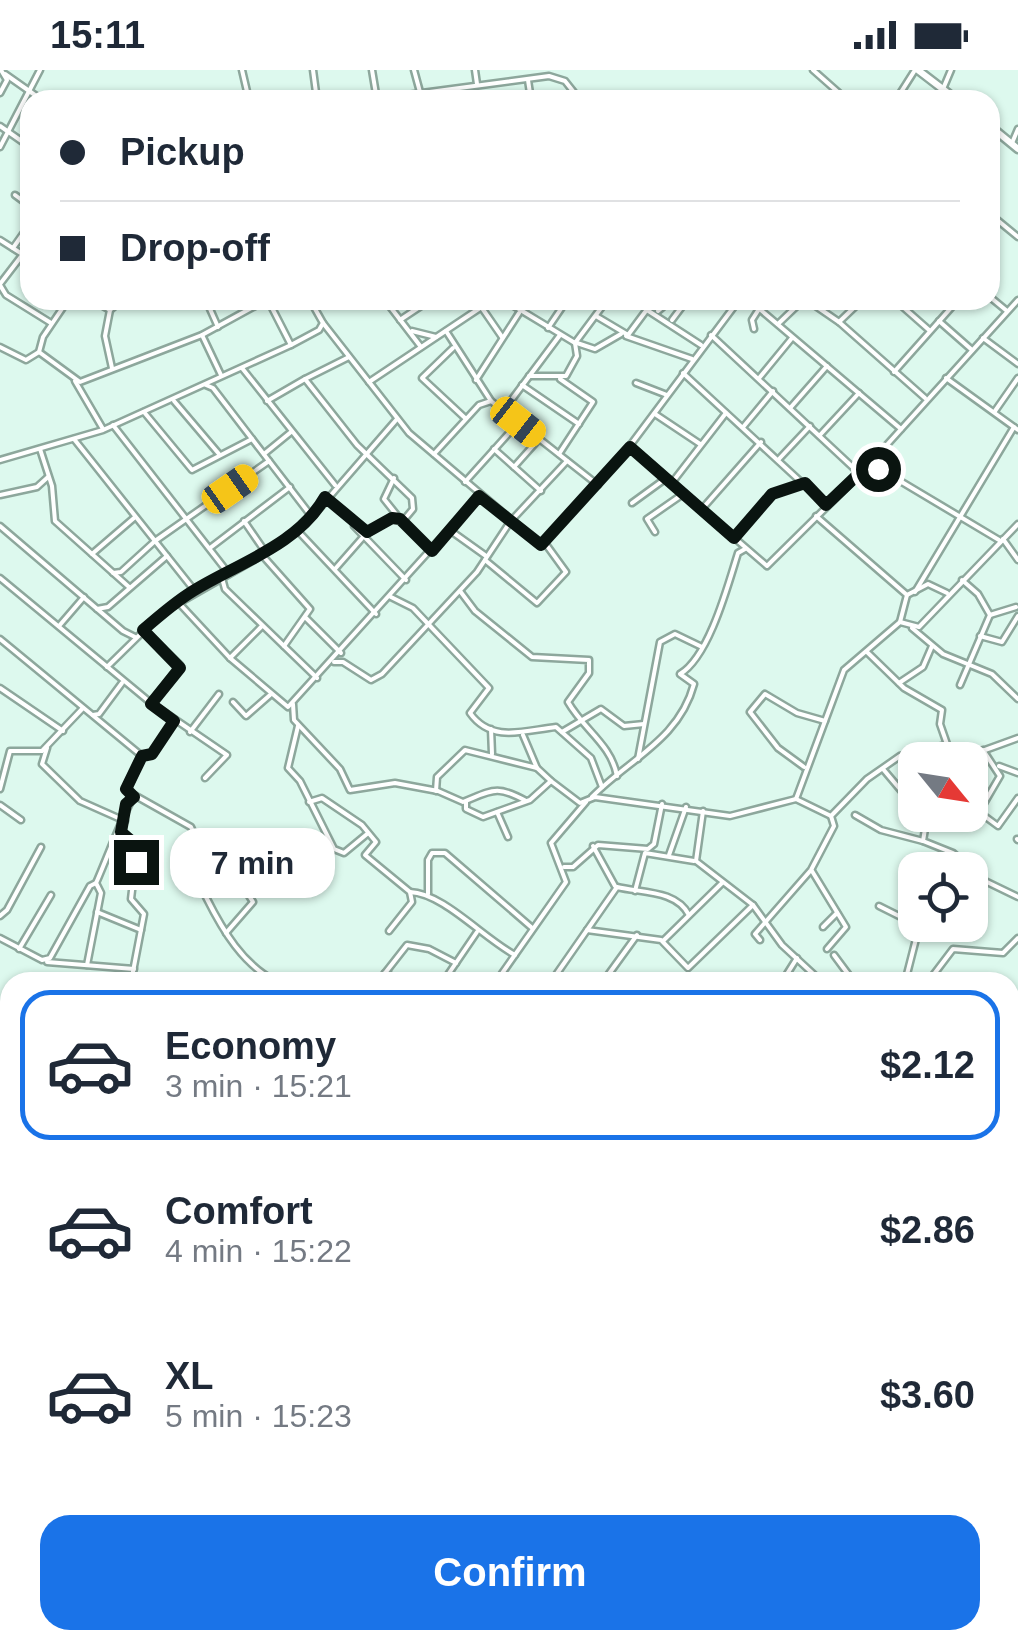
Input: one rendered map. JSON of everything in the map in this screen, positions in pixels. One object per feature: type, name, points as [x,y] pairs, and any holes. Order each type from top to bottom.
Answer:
[{"type":"main road","points":[[917,70],[943,89]]},
{"type":"street","points":[[475,70],[477,84]]},
{"type":"street","points":[[814,70],[837,90]]},
{"type":"street","points":[[943,89],[951,70]]},
{"type":"street","points":[[0,93],[3,72],[27,90]]},
{"type":"street","points":[[443,90],[558,76],[571,90]]},
{"type":"street","points":[[528,80],[530,90]]},
{"type":"street","points":[[0,146],[20,109]]},
{"type":"street","points":[[0,126],[20,139]]},
{"type":"street","points":[[1015,147],[1018,129]]},
{"type":"street","points":[[16,195],[20,198]]},
{"type":"street","points":[[12,248],[20,237]]},
{"type":"street","points":[[0,240],[20,252]]},
{"type":"street","points":[[20,258],[0,284],[6,295],[20,304]]},
{"type":"street","points":[[630,447],[762,564],[770,564],[860,474],[1018,300]]},
{"type":"street","points":[[1000,305],[1007,311]]},
{"type":"street","points":[[30,310],[51,323]]},
{"type":"street","points":[[0,347],[26,360],[39,352],[61,310]]},
{"type":"street","points":[[110,310],[104,336],[112,369]]},
{"type":"street","points":[[210,310],[218,327]]},
{"type":"street","points":[[79,383],[202,335],[245,310]]},
{"type":"street","points":[[272,310],[291,345]]},
{"type":"street","points":[[316,310],[397,419],[536,544],[545,544],[630,447],[701,345],[731,310]]},
{"type":"street","points":[[392,310],[421,347]]},
{"type":"street","points":[[400,320],[414,310]]},
{"type":"street","points":[[369,382],[477,310]]},
{"type":"street","points":[[483,310],[502,337]]},
{"type":"street","points":[[548,328],[560,310]]},
{"type":"street","points":[[560,379],[575,363],[576,343],[600,310]]},
{"type":"street","points":[[475,376],[520,311],[560,335],[594,349],[627,335],[647,310],[671,321],[701,345]]},
{"type":"street","points":[[671,321],[679,310]]},
{"type":"street","points":[[754,329],[752,320],[758,310]]},
{"type":"street","points":[[760,310],[901,429]]},
{"type":"street","points":[[778,324],[794,310]]},
{"type":"street","points":[[820,310],[927,399]]},
{"type":"street","points":[[839,322],[852,310]]},
{"type":"street","points":[[908,310],[930,331]]},
{"type":"street","points":[[894,372],[949,310]]},
{"type":"street","points":[[596,316],[627,335],[692,359]]},
{"type":"street","points":[[939,321],[972,350]]},
{"type":"street","points":[[0,460],[103,430],[291,345],[318,330],[323,322]]},
{"type":"street","points":[[318,330],[329,330]]},
{"type":"street","points":[[408,330],[448,338]]},
{"type":"street","points":[[446,331],[453,348],[492,401],[598,485]]},
{"type":"street","points":[[202,335],[220,375]]},
{"type":"street","points":[[503,411],[560,335]]},
{"type":"street","points":[[711,335],[860,474]]},
{"type":"street","points":[[760,377],[792,338]]},
{"type":"street","points":[[984,338],[1018,364]]},
{"type":"street","points":[[453,348],[430,365],[422,378],[465,418]]},
{"type":"street","points":[[39,352],[79,383],[103,430]]},
{"type":"street","points":[[267,401],[349,357]]},
{"type":"street","points":[[112,362],[120,366]]},
{"type":"street","points":[[791,408],[827,366]]},
{"type":"street","points":[[242,367],[335,485]]},
{"type":"street","points":[[683,373],[826,505]]},
{"type":"street","points":[[529,376],[560,379],[593,402],[559,454]]},
{"type":"street","points":[[915,592],[1016,428],[946,378]]},
{"type":"street","points":[[994,412],[1018,378]]},
{"type":"street","points":[[305,379],[414,504],[401,520]]},
{"type":"street","points":[[636,383],[667,395]]},
{"type":"street","points":[[203,384],[213,388],[312,516]]},
{"type":"street","points":[[522,385],[579,424]]},
{"type":"street","points":[[744,426],[774,391]]},
{"type":"street","points":[[820,435],[859,392]]},
{"type":"street","points":[[173,400],[219,454]]},
{"type":"street","points":[[434,455],[465,418],[492,401]]},
{"type":"street","points":[[144,412],[192,470],[252,439]]},
{"type":"street","points":[[671,484],[728,412]]},
{"type":"street","points":[[653,414],[700,444]]},
{"type":"street","points":[[107,667],[143,630],[194,590],[264,554],[312,516],[335,485],[397,419]]},
{"type":"street","points":[[465,482],[518,422]]},
{"type":"street","points":[[113,425],[230,574]]},
{"type":"street","points":[[779,458],[810,426]]},
{"type":"street","points":[[264,454],[291,432]]},
{"type":"street","points":[[74,439],[194,590]]},
{"type":"street","points":[[514,467],[540,439]]},
{"type":"street","points":[[702,508],[761,442]]},
{"type":"street","points":[[428,449],[436,448]]},
{"type":"street","points":[[40,449],[54,522],[129,586]]},
{"type":"street","points":[[494,449],[542,491]]},
{"type":"street","points":[[113,573],[121,572],[155,541],[269,461]]},
{"type":"street","points":[[306,618],[343,662],[367,679],[376,678],[460,591],[510,522],[567,461]]},
{"type":"street","points":[[870,463],[961,516],[1018,560]]},
{"type":"street","points":[[0,495],[37,487],[48,477]]},
{"type":"street","points":[[394,478],[383,496],[432,551]]},
{"type":"street","points":[[632,502],[665,479]]},
{"type":"street","points":[[734,538],[772,494],[805,483]]},
{"type":"street","points":[[210,548],[290,488]]},
{"type":"street","points":[[655,532],[646,519],[683,494]]},
{"type":"street","points":[[178,602],[230,658],[287,707],[334,662],[479,496]]},
{"type":"street","points":[[325,497],[406,580]]},
{"type":"street","points":[[92,554],[136,516]]},
{"type":"street","points":[[816,516],[907,595]]},
{"type":"street","points":[[335,569],[365,535],[392,518],[401,520]]},
{"type":"street","points":[[244,521],[264,554],[310,609],[284,646]]},
{"type":"street","points":[[912,628],[919,626],[1018,524]]},
{"type":"street","points":[[0,526],[136,637]]},
{"type":"street","points":[[296,529],[376,614]]},
{"type":"street","points":[[451,531],[538,603],[566,572],[545,544]]},
{"type":"street","points":[[566,882],[564,867],[551,843],[602,787],[674,724],[694,684],[680,674],[692,666],[702,647],[738,553],[745,548]]},
{"type":"street","points":[[98,609],[108,606],[167,556]]},
{"type":"street","points":[[0,578],[151,704],[227,755],[205,778]]},
{"type":"street","points":[[222,578],[225,589],[317,678]]},
{"type":"street","points":[[962,580],[978,594],[990,615]]},
{"type":"street","points":[[907,595],[928,584],[948,593]]},
{"type":"street","points":[[460,591],[475,611],[532,657],[589,660],[589,673],[568,699],[581,723],[610,751],[618,776]]},
{"type":"street","points":[[796,799],[844,670],[900,622],[907,595]]},
{"type":"street","points":[[59,626],[84,597]]},
{"type":"street","points":[[391,597],[428,624],[489,688],[470,713],[491,729],[523,736],[552,726],[567,734],[591,758],[602,787]]},
{"type":"street","points":[[960,685],[990,615],[1016,606]]},
{"type":"street","points":[[980,636],[1002,642],[1018,619]]},
{"type":"street","points":[[900,622],[932,646],[992,674],[1018,699]]},
{"type":"street","points":[[230,658],[262,626]]},
{"type":"street","points":[[143,630],[180,668],[151,704]]},
{"type":"street","points":[[638,759],[655,660],[664,636],[687,637],[702,647]]},
{"type":"street","points":[[0,639],[142,756]]},
{"type":"street","points":[[899,683],[923,667],[932,646]]},
{"type":"street","points":[[866,652],[899,683],[942,710],[940,724],[946,742]]},
{"type":"street","points":[[334,662],[343,662]]},
{"type":"street","points":[[97,716],[124,681]]},
{"type":"street","points":[[0,688],[63,731]]},
{"type":"street","points":[[190,732],[219,694]]},
{"type":"street","points":[[804,767],[778,748],[750,712],[765,694],[797,713],[826,721]]},
{"type":"street","points":[[233,702],[246,716],[270,695]]},
{"type":"street","points":[[293,704],[298,726],[287,764],[338,853],[368,832]]},
{"type":"street","points":[[0,789],[10,751],[37,752],[83,708]]},
{"type":"street","points":[[567,734],[601,710],[624,726],[646,723]]},
{"type":"street","points":[[142,756],[152,754],[174,721]]},
{"type":"street","points":[[298,726],[340,769],[347,789],[395,783],[466,802]]},
{"type":"street","points":[[491,729],[492,754]]},
{"type":"street","points":[[1011,738],[1018,730]]},
{"type":"street","points":[[523,736],[537,768],[576,802],[662,804],[736,815],[796,799],[831,816],[834,826],[811,870],[754,935],[760,940]]},
{"type":"street","points":[[988,748],[1018,738]]},
{"type":"street","points":[[48,743],[42,760],[46,770],[80,801],[124,821]]},
{"type":"street","points":[[436,791],[437,778],[461,752],[492,754],[537,768]]},
{"type":"street","points":[[142,756],[126,789],[194,830],[214,884]]},
{"type":"street","points":[[988,756],[997,766],[1018,773]]},
{"type":"street","points":[[831,816],[898,757]]},
{"type":"street","points":[[997,766],[1000,779],[979,812],[998,826],[1018,798]]},
{"type":"street","points":[[882,768],[898,787]]},
{"type":"street","points":[[466,802],[466,809],[479,817],[526,802],[551,781]]},
{"type":"street","points":[[466,802],[484,790],[496,790],[526,802]]},
{"type":"street","points":[[44,960],[52,956],[80,902],[96,883],[121,832],[126,804],[134,797]]},
{"type":"street","points":[[310,802],[324,799],[368,832],[375,844],[365,855],[410,892],[428,894],[514,955]]},
{"type":"street","points":[[503,972],[573,867],[594,846],[644,850],[654,844],[662,804]]},
{"type":"street","points":[[0,806],[21,820]]},
{"type":"street","points":[[667,856],[686,808]]},
{"type":"street","points":[[696,861],[703,811]]},
{"type":"street","points":[[497,812],[508,837]]},
{"type":"street","points":[[855,814],[891,834],[950,852]]},
{"type":"street","points":[[121,832],[137,848],[131,900],[143,912],[133,952],[133,972]]},
{"type":"street","points":[[924,841],[925,832]]},
{"type":"street","points":[[654,844],[667,856]]},
{"type":"street","points":[[594,846],[616,888]]},
{"type":"street","points":[[0,916],[8,910],[41,848]]},
{"type":"street","points":[[428,894],[428,860],[432,853],[445,853],[531,927]]},
{"type":"street","points":[[635,891],[645,853],[696,861],[754,906],[812,972]]},
{"type":"street","points":[[564,867],[573,867]]},
{"type":"street","points":[[811,870],[846,931],[827,949]]},
{"type":"street","points":[[226,933],[253,902],[234,872],[214,884],[206,897],[226,933],[258,972]]},
{"type":"street","points":[[988,882],[1018,897]]},
{"type":"street","points":[[86,965],[101,893],[96,883]]},
{"type":"street","points":[[663,941],[722,883]]},
{"type":"street","points":[[616,888],[678,900],[689,915]]},
{"type":"street","points":[[558,972],[616,888]]},
{"type":"street","points":[[389,931],[412,902],[410,892]]},
{"type":"street","points":[[19,949],[51,895]]},
{"type":"street","points":[[588,930],[663,941],[689,968],[754,906]]},
{"type":"street","points":[[878,906],[898,916]]},
{"type":"street","points":[[97,912],[141,930]]},
{"type":"street","points":[[823,927],[837,913]]},
{"type":"street","points":[[450,972],[477,932]]},
{"type":"street","points":[[610,972],[637,936]]},
{"type":"street","points":[[0,938],[44,960],[70,967],[134,969]]},
{"type":"street","points":[[934,972],[952,950],[1003,953],[1018,938]]},
{"type":"street","points":[[908,972],[915,942]]},
{"type":"street","points":[[386,972],[407,944],[429,949],[456,963]]},
{"type":"street","points":[[834,955],[847,972]]},
{"type":"street","points":[[788,972],[797,958]]},
{"type":"route","points":[[136,862],[136,845],[121,832],[126,804],[134,797],[126,789],[143,762],[142,756],[152,754],[174,721],[151,704],[180,668],[143,630],[194,590],[266,553],[312,516],[325,497],[352,524],[367,532],[392,518],[400,519],[432,551],[479,496],[541,545],[630,447],[734,538],[777,490],[805,483],[826,505],[870,463],[878,469]]}]
